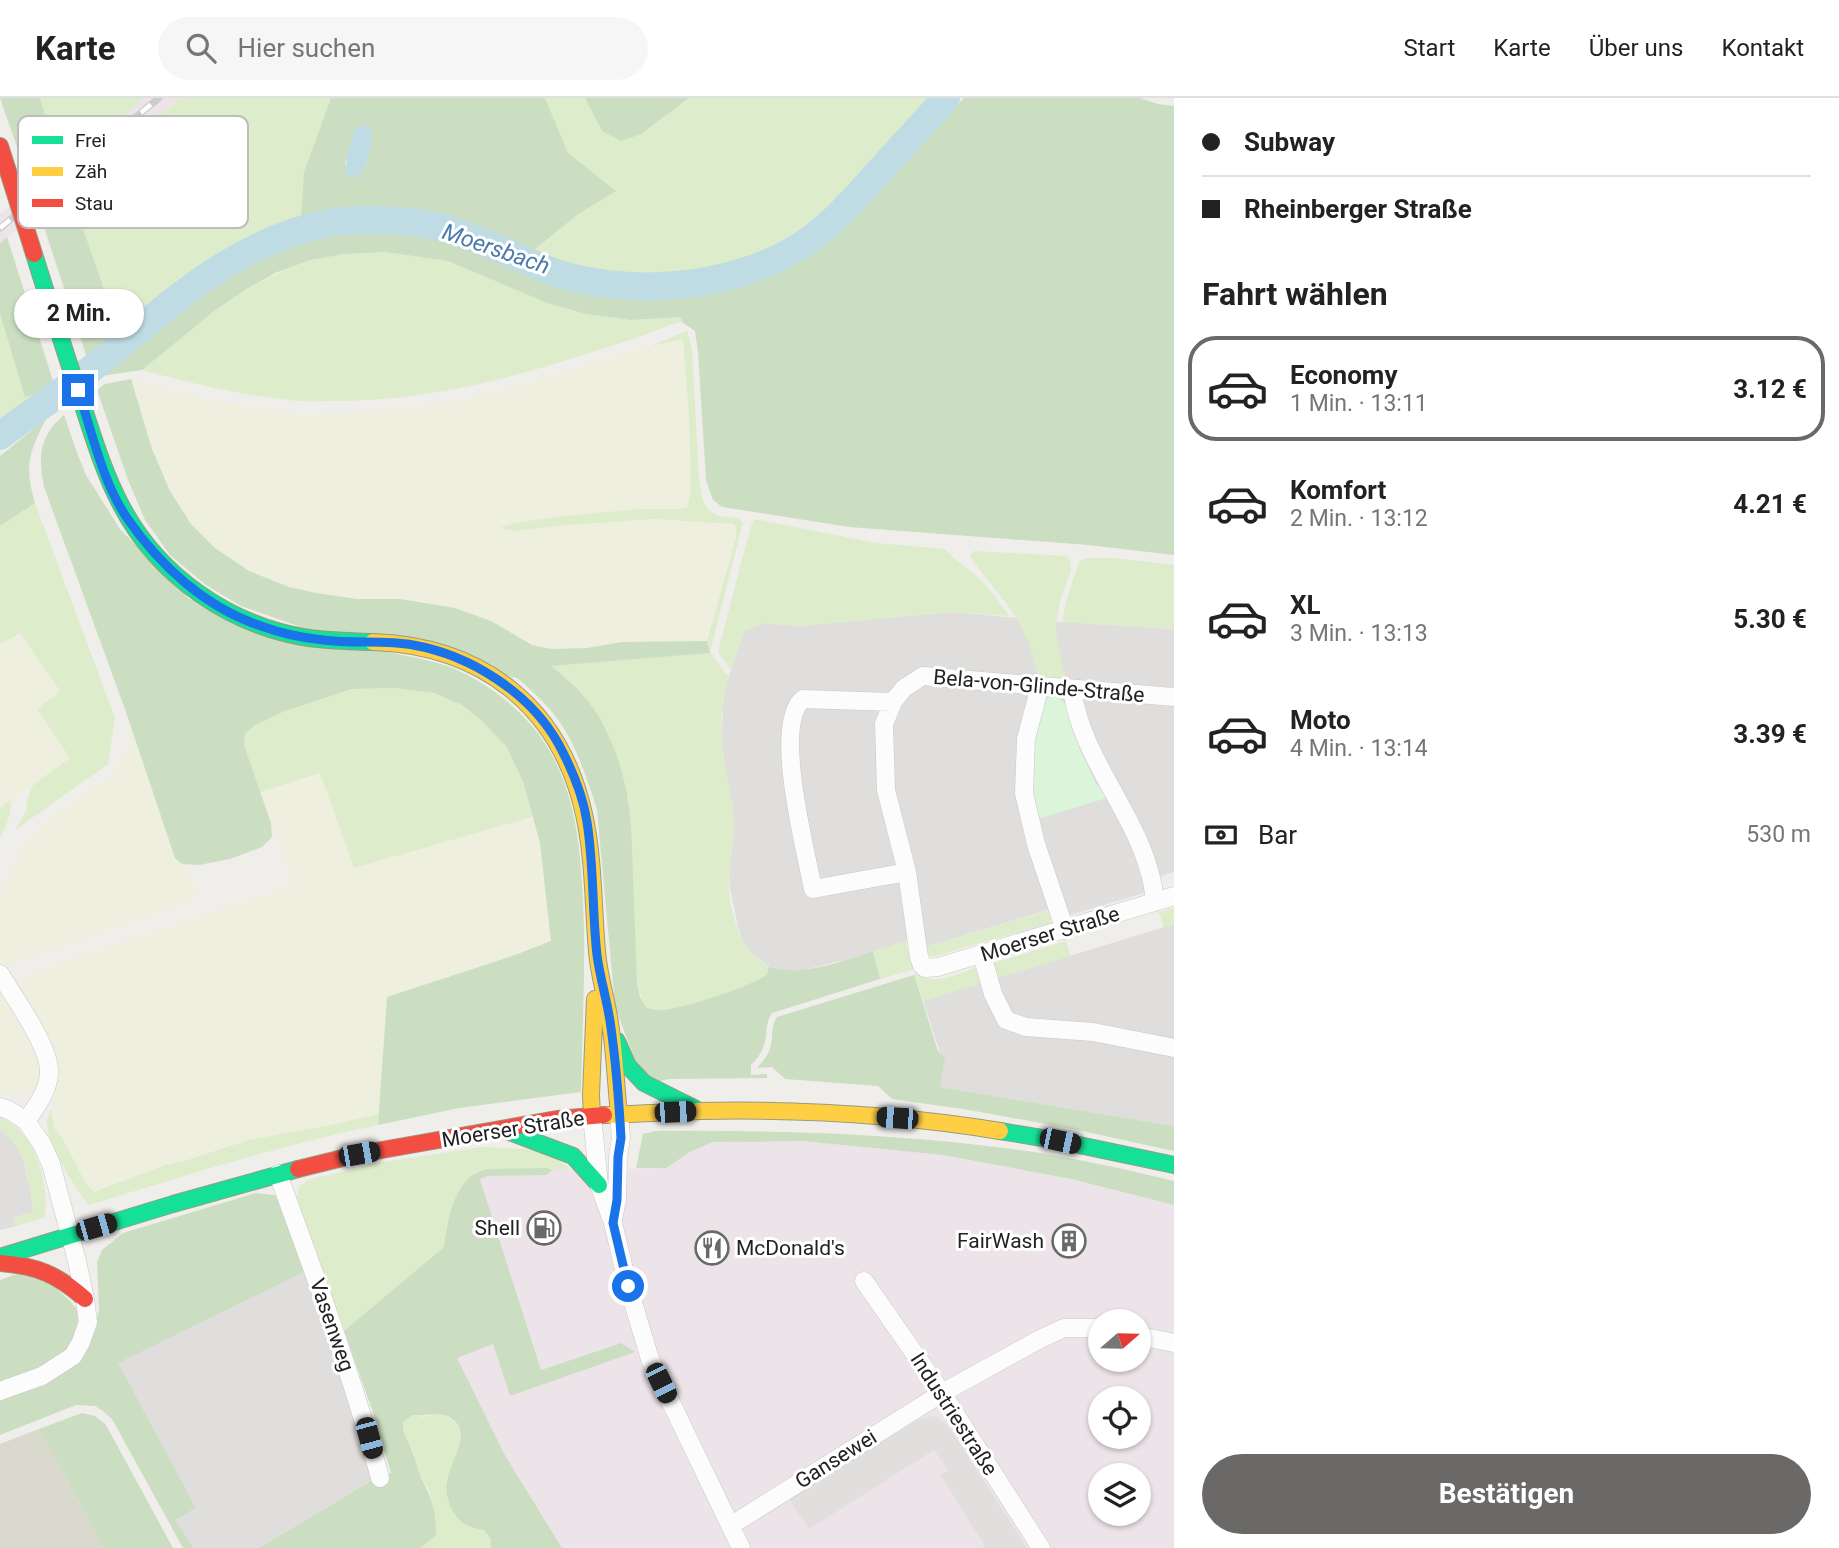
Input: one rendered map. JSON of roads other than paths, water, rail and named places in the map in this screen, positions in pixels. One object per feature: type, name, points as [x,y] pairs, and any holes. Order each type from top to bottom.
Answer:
[{"type":"main road","points":[[0,146],[18,203]]},
{"type":"main road","points":[[26,228],[107,477],[126,515],[161,560],[189,586],[217,606],[262,627],[324,640],[413,645],[454,656],[499,681],[519,696],[539,716],[556,741],[579,791],[587,821],[597,955],[592,1116]]},
{"type":"main road","points":[[597,955],[611,1026],[620,1114]]},
{"type":"main road","points":[[611,1026],[628,1066],[644,1083],[700,1111]]},
{"type":"main road","name":"Moerser Straße","points":[[0,1257],[278,1174],[359,1154],[557,1119],[592,1116],[700,1111],[868,1116],[996,1130],[1174,1165]]},
{"type":"main road","points":[[502,1129],[573,1156],[599,1185]]},
{"type":"main road","points":[[0,1264],[22,1264],[50,1272],[66,1281],[85,1299]]},
{"type":"street","name":"Bela-von-Glinde-Straße","points":[[893,702],[904,688],[923,677],[1174,697]]},
{"type":"street","points":[[1040,687],[1026,739],[1024,793],[1036,844],[1065,930]]},
{"type":"street","points":[[1072,689],[1074,703],[1089,744],[1108,785],[1136,834],[1153,887],[1155,902]]},
{"type":"street","points":[[803,699],[893,702],[884,724],[887,790],[907,872],[813,889],[790,754],[790,726],[796,704],[803,699]]},
{"type":"street","name":"Moerser Straße","points":[[907,872],[919,957],[925,968],[982,955],[1174,896]]},
{"type":"street","points":[[982,955],[993,994],[1006,1020],[1026,1027],[1093,1032],[1174,1048]]},
{"type":"street","points":[[0,974],[42,1044],[48,1060],[49,1074],[43,1093],[26,1121]]},
{"type":"street","points":[[0,1107],[26,1121],[42,1144],[51,1164],[71,1235],[88,1322],[73,1356],[42,1377],[0,1391]]},
{"type":"street","points":[[613,1223],[621,1138],[620,1114]]},
{"type":"street","points":[[592,1116],[599,1185],[613,1223],[650,1359],[741,1548]]},
{"type":"street","name":"Vasenweg","points":[[278,1174],[345,1360],[380,1478]]},
{"type":"street","name":"Industriestraße","points":[[864,1281],[943,1393],[1041,1548]]},
{"type":"street","name":"Gansewei","points":[[730,1526],[943,1393],[1040,1339],[1064,1328],[1088,1328]]},
{"type":"street","points":[[1152,1339],[1174,1343]]},
{"type":"water","points":[[367,126],[372,131],[370,150],[358,177],[350,178],[346,174],[348,151],[355,128]]},
{"type":"waterway","name":"Moersbach","points":[[0,436],[89,371],[206,277],[263,244],[329,223],[392,221],[441,227],[540,267],[606,284],[678,285],[714,280],[748,270],[780,257],[809,240],[827,225],[946,98]]},
{"type":"railway","points":[[137,116],[159,98]]},
{"type":"railway","points":[[0,228],[18,213]]},
{"type":"place","name":"Shell","points":[[544,1228]]},
{"type":"place","name":"FairWash","points":[[1069,1241]]},
{"type":"place","name":"McDonald's","points":[[712,1248]]}]
